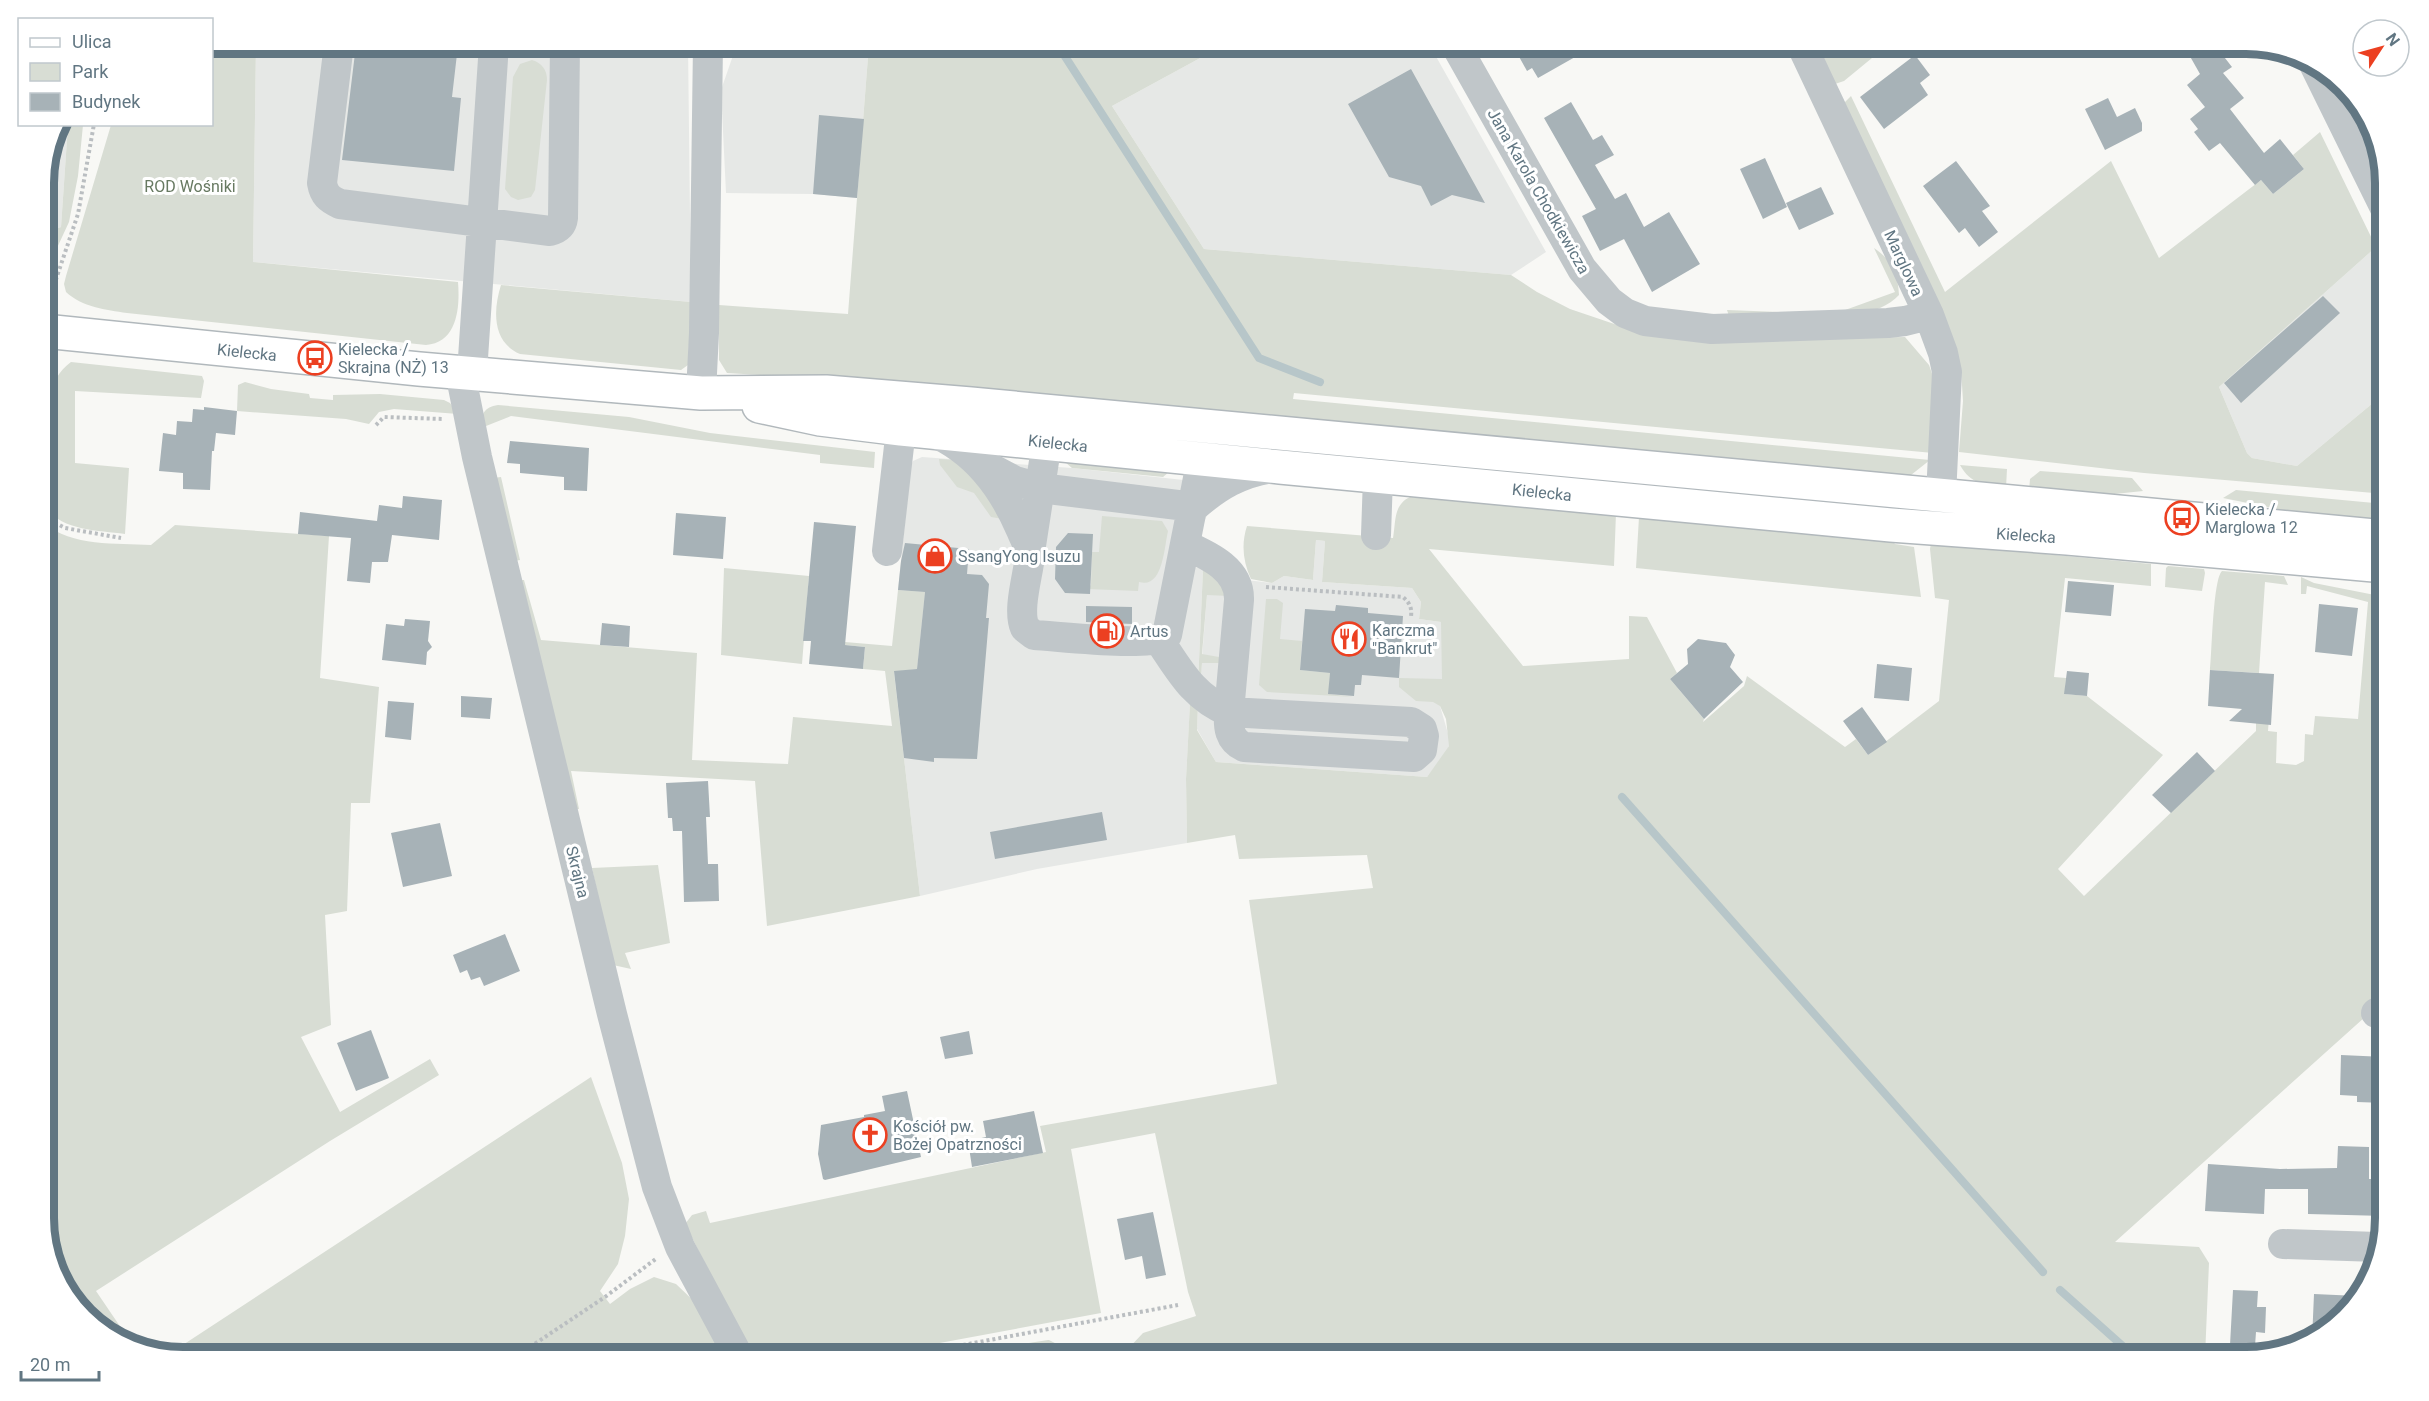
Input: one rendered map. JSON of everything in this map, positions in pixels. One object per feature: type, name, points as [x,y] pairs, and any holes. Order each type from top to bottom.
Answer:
[{"type":"main road","name":"Kielecka","points":[[54,326],[466,372],[701,393],[826,392],[971,404],[2375,536]]},
{"type":"main road","name":"Kielecka","points":[[701,393],[820,419],[915,430],[1378,477],[1891,525],[2375,566]]},
{"type":"street","points":[[338,54],[322,183],[327,196],[340,204],[550,231],[556,230],[562,224],[565,54]]},
{"type":"street","name":"Skrajna","points":[[493,54],[482,222],[466,372],[469,420],[612,1014],[657,1187],[678,1242],[733,1347]]},
{"type":"street","points":[[701,393],[708,54]]},
{"type":"street","name":"Jana Karola Chodkiewicza","points":[[1461,54],[1582,269],[1596,288],[1625,313],[1644,321],[1712,329],[1888,323],[1929,315]]},
{"type":"street","name":"Marglowa","points":[[1806,54],[1929,315],[1943,353],[1947,372],[1941,496],[1948,516],[1957,530]]},
{"type":"street","points":[[2321,79],[2375,188]]},
{"type":"street","points":[[887,551],[921,413],[931,409],[971,404]]},
{"type":"street","points":[[1101,416],[1070,421],[1056,429],[1047,442],[1022,617],[1025,628],[1034,635],[1158,640],[1167,635],[1202,458],[1199,443],[1194,436],[1168,423]]},
{"type":"street","points":[[915,430],[945,438],[997,473],[1040,488],[1194,507],[1240,475],[1280,467]]},
{"type":"street","points":[[970,456],[999,488],[1012,510],[1030,552]]},
{"type":"street","points":[[1376,535],[1378,477]]},
{"type":"street","points":[[1891,525],[1916,515],[1941,496]]},
{"type":"street","points":[[1158,640],[1195,691],[1212,705],[1229,712],[1411,722],[1422,729],[1422,750],[1414,757],[1244,747],[1233,739],[1229,731],[1229,712],[1239,590],[1229,572],[1209,555],[1185,545]]},
{"type":"street","points":[[2283,1244],[2372,1247]]},
{"type":"path","points":[[54,306],[78,214],[95,126]]},
{"type":"path","points":[[376,425],[384,417],[469,420]]},
{"type":"path","points":[[54,522],[81,533],[121,538]]},
{"type":"path","points":[[1239,590],[1250,586],[1403,597],[1409,602],[1412,617]]},
{"type":"path","points":[[531,1347],[605,1297],[678,1242]]},
{"type":"path","points":[[956,1347],[1178,1305]]},
{"type":"shaded area","points":[[256,54],[688,54],[691,302],[253,262]]},
{"type":"shaded area","points":[[734,54],[868,54],[857,198],[813,194],[726,193],[721,90]]},
{"type":"shaded area","points":[[1208,54],[1435,54],[1546,252],[1511,275],[1204,249],[1112,106]]},
{"type":"shaded area","points":[[68,126],[61,227],[54,229],[54,175],[58,150]]},
{"type":"shaded area","points":[[2375,248],[2375,401],[2297,466],[2252,458],[2247,453],[2219,387]]},
{"type":"shaded area","points":[[922,457],[1072,468],[1249,487],[1230,493],[1207,515],[1203,525],[1195,567],[1203,569],[1198,684],[1200,684],[1207,594],[1221,577],[1272,583],[1284,576],[1313,580],[1316,540],[1325,541],[1322,582],[1412,588],[1421,602],[1419,619],[1463,625],[1440,706],[1449,737],[1449,746],[1444,755],[1427,777],[1216,762],[1197,729],[1198,705],[1190,704],[1186,779],[1187,843],[1037,869],[920,896],[894,672],[925,593],[898,590],[911,465],[913,461]]},
{"type":"green space","name":"ROD Wośniki","points":[[213,54],[256,54],[253,262],[458,282],[458,302],[451,331],[437,343],[426,345],[103,309],[79,301],[66,292],[64,284],[111,126],[213,126]]},
{"type":"green space","points":[[868,54],[1208,54],[1112,106],[1204,249],[1511,275],[1570,309],[1635,331],[1713,340],[1905,337],[1929,365],[1936,385],[1933,453],[1294,393],[1293,399],[1930,460],[1911,475],[1902,478],[854,381],[727,373],[719,360],[719,305],[848,314]]},
{"type":"green space","points":[[1818,54],[1877,54],[1844,81],[1835,84]]},
{"type":"green space","points":[[532,60],[543,67],[547,80],[535,190],[531,197],[518,200],[511,197],[505,189],[513,77],[520,64]]},
{"type":"green space","points":[[1851,96],[1945,292],[2111,161],[2159,258],[2261,180],[2273,194],[2304,169],[2293,155],[2320,132],[2375,248],[2219,387],[2247,453],[2252,458],[2297,466],[2375,401],[2375,493],[2144,473],[1959,452],[1963,401],[1961,369],[1842,105]]},
{"type":"green space","points":[[68,126],[83,126],[78,176],[69,222],[54,254],[54,229],[61,227]]},
{"type":"green space","points":[[1874,248],[1890,263],[1897,280],[1899,295],[1885,306],[1844,318],[1795,321],[1730,319],[1727,310],[1834,314],[1895,292]]},
{"type":"green space","points":[[501,285],[691,302],[688,365],[681,370],[520,354],[504,342],[497,324],[498,295]]},
{"type":"green space","points":[[71,362],[202,376],[204,381],[201,398],[75,391],[75,463],[129,468],[125,534],[80,528],[54,516],[54,384],[59,374]]},
{"type":"green space","points":[[245,382],[271,389],[309,394],[310,398],[333,400],[333,395],[380,394],[444,400],[450,403],[458,414],[394,409],[379,412],[369,424],[346,419],[237,411],[238,385]]},
{"type":"green space","points":[[498,405],[629,417],[710,433],[875,452],[874,468],[820,463],[820,455],[511,416],[481,428],[484,412],[489,407]]},
{"type":"green space","points":[[1066,458],[1169,472],[1163,477],[1072,468],[1065,462]]},
{"type":"green space","points":[[939,459],[955,460],[968,467],[1003,519],[991,517],[974,493],[957,487],[940,465]]},
{"type":"green space","points":[[1960,465],[2007,469],[2006,488],[1979,483]]},
{"type":"green space","points":[[2040,471],[2132,478],[2143,491],[2105,495],[2029,491],[2030,479]]},
{"type":"green space","points":[[501,477],[520,560],[514,561],[493,478]]},
{"type":"green space","points":[[2236,490],[2375,503],[2375,523],[2327,519],[2223,498]]},
{"type":"green space","points":[[1410,497],[1616,513],[1614,566],[1429,549],[1523,666],[1629,659],[1629,616],[1647,617],[1677,673],[1670,679],[1704,719],[1703,722],[1744,686],[1747,676],[1845,747],[1856,739],[1868,755],[1939,701],[1949,600],[1935,598],[1931,543],[2151,564],[2151,586],[2065,578],[2054,677],[2066,678],[2065,694],[2087,696],[2163,755],[2058,869],[2084,896],[2256,731],[2256,709],[2269,718],[2268,731],[2277,732],[2276,763],[2296,765],[2304,761],[2305,734],[2313,735],[2315,716],[2358,719],[2368,602],[2307,586],[2306,594],[2301,594],[2301,577],[2314,583],[2375,595],[2375,1008],[2115,1242],[2199,1247],[2209,1263],[2205,1347],[1130,1347],[1143,1333],[1196,1316],[1188,1292],[1155,1133],[1071,1149],[1101,1313],[918,1347],[748,1347],[685,1224],[692,1215],[706,1211],[710,1223],[1046,1152],[1040,1126],[1277,1084],[1249,900],[1373,888],[1367,855],[1239,859],[1235,835],[1187,843],[1186,779],[1190,703],[1198,705],[1197,730],[1216,762],[1427,777],[1449,746],[1446,719],[1440,706],[1433,702],[1416,701],[1399,687],[1399,678],[1442,679],[1441,622],[1419,619],[1421,602],[1412,588],[1322,582],[1325,541],[1316,540],[1313,580],[1284,576],[1272,583],[1251,579],[1244,553],[1247,526],[1393,538],[1398,509]]},
{"type":"green space","points":[[1102,516],[1162,521],[1168,531],[1158,573],[1147,583],[1139,582],[1138,591],[1087,589],[1091,585],[1092,552],[1099,552]]},
{"type":"green space","points":[[1639,517],[1891,539],[1895,544],[1914,547],[1921,597],[1636,568]]},
{"type":"green space","points":[[175,525],[329,536],[320,678],[379,687],[370,803],[351,803],[347,911],[325,915],[331,1025],[301,1037],[340,1112],[430,1059],[439,1075],[330,1141],[96,1291],[124,1332],[92,1309],[71,1282],[58,1251],[54,1226],[54,530],[81,540],[151,545]]},
{"type":"green space","points":[[2168,566],[2204,569],[2202,591],[2165,587]]},
{"type":"green space","points":[[724,568],[809,576],[802,664],[721,655]]},
{"type":"green space","points":[[1203,569],[1209,569],[1229,596],[1207,595],[1202,654],[1219,657],[1220,663],[1202,663],[1200,685],[1198,684]]},
{"type":"green space","points":[[2222,571],[2284,576],[2288,585],[2265,582],[2259,673],[2210,670],[2215,601]]},
{"type":"green space","points":[[518,580],[524,580],[541,640],[697,653],[692,760],[788,764],[793,717],[892,726],[885,671],[863,669],[865,647],[845,645],[845,642],[892,646],[898,590],[925,592],[917,669],[894,672],[920,896],[767,926],[755,781],[571,771],[579,809],[574,809]]},
{"type":"green space","points":[[1266,599],[1277,599],[1283,603],[1280,639],[1302,641],[1300,670],[1330,673],[1329,694],[1354,697],[1267,692],[1259,685]]},
{"type":"green space","points":[[658,865],[670,943],[625,953],[631,969],[613,965],[592,868]]},
{"type":"green space","points":[[591,1077],[622,1163],[629,1199],[625,1236],[618,1264],[600,1291],[610,1304],[630,1289],[654,1277],[676,1284],[699,1306],[723,1347],[183,1347],[180,1347]]},
{"type":"green space","points":[[1048,1340],[1062,1347],[1003,1347]]},
{"type":"building","points":[[355,54],[457,54],[452,97],[461,98],[454,171],[342,160]]},
{"type":"building","points":[[1518,54],[1580,54],[1538,78],[1532,68],[1527,71]]},
{"type":"building","points":[[2189,54],[2222,54],[2232,67],[2223,73],[2244,98],[2230,109],[2264,153],[2280,139],[2304,169],[2273,194],[2261,180],[2255,185],[2220,143],[2209,151],[2194,132],[2198,129],[2190,119],[2205,107],[2187,85],[2200,74]]},
{"type":"building","points":[[1915,55],[1930,75],[1920,83],[1928,95],[1884,129],[1860,97]]},
{"type":"building","points":[[1411,69],[1485,203],[1452,195],[1431,206],[1421,186],[1389,177],[1348,104]]},
{"type":"building","points":[[2108,98],[2117,117],[2135,108],[2142,123],[2142,131],[2105,150],[2085,109]]},
{"type":"building","points":[[1571,102],[1593,140],[1602,135],[1614,155],[1595,165],[1615,199],[1626,193],[1644,227],[1669,212],[1700,264],[1652,292],[1624,239],[1600,251],[1582,216],[1596,209],[1544,118]]},
{"type":"building","points":[[819,115],[864,119],[857,198],[813,194]]},
{"type":"building","points":[[1765,158],[1787,207],[1763,219],[1740,169]]},
{"type":"building","points":[[1956,161],[1990,206],[1982,211],[1998,232],[1979,247],[1965,228],[1959,233],[1923,186]]},
{"type":"building","points":[[1821,187],[1834,214],[1799,230],[1786,203]]},
{"type":"building","points":[[2323,296],[2340,313],[2241,403],[2224,383]]},
{"type":"building","points":[[204,407],[237,411],[235,435],[216,433],[214,451],[212,451],[210,490],[183,489],[183,473],[159,471],[163,433],[176,435],[177,421],[192,422],[193,409],[204,410]]},
{"type":"building","points":[[510,441],[589,448],[587,491],[564,490],[564,477],[520,473],[520,464],[507,463]]},
{"type":"building","points":[[403,496],[442,500],[439,540],[392,535],[388,562],[372,562],[370,583],[347,581],[351,538],[298,534],[300,512],[377,521],[379,505],[402,508]]},
{"type":"building","points":[[676,513],[726,517],[723,559],[673,555]]},
{"type":"building","points":[[814,522],[856,526],[845,645],[865,647],[863,669],[809,664],[811,641],[803,641]]},
{"type":"building","points":[[1068,533],[1093,534],[1090,594],[1065,593],[1055,579],[1056,547]]},
{"type":"building","points":[[905,543],[969,549],[967,574],[982,575],[989,584],[986,618],[989,618],[977,759],[934,758],[934,762],[904,758],[894,671],[917,669],[925,592],[898,590]]},
{"type":"building","points":[[2068,581],[2114,585],[2111,616],[2065,612]]},
{"type":"building","points":[[2319,604],[2358,608],[2352,656],[2315,652]]},
{"type":"building","points":[[1336,605],[1368,608],[1368,613],[1403,616],[1399,678],[1362,675],[1361,685],[1355,685],[1354,696],[1328,694],[1330,673],[1300,670],[1305,609],[1335,611]]},
{"type":"building","points":[[1086,606],[1132,607],[1132,624],[1086,622]]},
{"type":"building","points":[[405,619],[430,621],[428,641],[432,647],[427,652],[426,665],[382,660],[386,624],[404,626]]},
{"type":"building","points":[[602,623],[630,626],[629,647],[600,645]]},
{"type":"building","points":[[1698,639],[1726,643],[1735,655],[1730,667],[1743,682],[1704,719],[1670,679],[1688,664],[1687,649]]},
{"type":"building","points":[[1877,664],[1912,668],[1909,701],[1874,698]]},
{"type":"building","points":[[2210,670],[2274,674],[2271,725],[2229,721],[2242,709],[2208,706]]},
{"type":"building","points":[[2067,671],[2089,673],[2087,696],[2064,694]]},
{"type":"building","points":[[461,696],[492,698],[490,719],[461,717]]},
{"type":"building","points":[[388,701],[414,703],[411,740],[385,737]]},
{"type":"building","points":[[1862,707],[1887,742],[1868,755],[1843,721]]},
{"type":"building","points":[[2197,752],[2215,771],[2171,813],[2152,795]]},
{"type":"building","points":[[708,781],[710,817],[706,817],[708,864],[718,864],[719,901],[684,902],[682,831],[673,831],[672,818],[668,818],[666,783]]},
{"type":"building","points":[[1102,812],[1107,840],[995,859],[990,832]]},
{"type":"building","points":[[440,823],[452,876],[403,887],[391,833]]},
{"type":"building","points":[[505,934],[520,971],[484,986],[480,977],[471,980],[467,970],[460,973],[453,955]]},
{"type":"building","points":[[371,1030],[389,1078],[356,1091],[337,1043]]},
{"type":"building","points":[[969,1031],[973,1054],[945,1059],[940,1037]]},
{"type":"building","points":[[2341,1055],[2375,1057],[2375,1103],[2357,1102],[2357,1096],[2340,1095]]},
{"type":"building","name":"Kościół pw. Bożej Opatrzności","points":[[907,1091],[921,1157],[823,1179],[818,1154],[821,1125],[885,1111],[882,1096]]},
{"type":"building","points":[[1034,1111],[1043,1153],[972,1167],[968,1141],[986,1137],[983,1121]]},
{"type":"building","points":[[2338,1146],[2369,1147],[2369,1179],[2375,1179],[2375,1216],[2308,1214],[2308,1189],[2265,1189],[2264,1214],[2205,1211],[2208,1164],[2280,1169],[2337,1168]]},
{"type":"building","points":[[1153,1212],[1166,1275],[1146,1279],[1142,1256],[1125,1260],[1117,1219]]},
{"type":"building","points":[[2233,1290],[2258,1291],[2257,1307],[2266,1307],[2265,1333],[2256,1332],[2255,1346],[2230,1345]]},
{"type":"building","points":[[2314,1294],[2348,1296],[2337,1309],[2313,1328]]},
{"type":"waterway","points":[[1063,54],[1259,358],[1320,382]]},
{"type":"waterway","points":[[1622,797],[2043,1272]]},
{"type":"waterway","points":[[2060,1290],[2124,1347]]},
{"type":"place","name":"Kielecka / Skrajna (NŻ) 13","points":[[315,358]]},
{"type":"place","name":"Kielecka / Marglowa 12","points":[[2182,518]]},
{"type":"place","name":"SsangYong Isuzu","points":[[935,556]]},
{"type":"place","name":"Artus","points":[[1107,631]]},
{"type":"place","name":"Karczma \"Bankrut\"","points":[[1349,639]]},
{"type":"place","name":"Kościół pw. Bożej Opatrzności","points":[[870,1135]]}]
